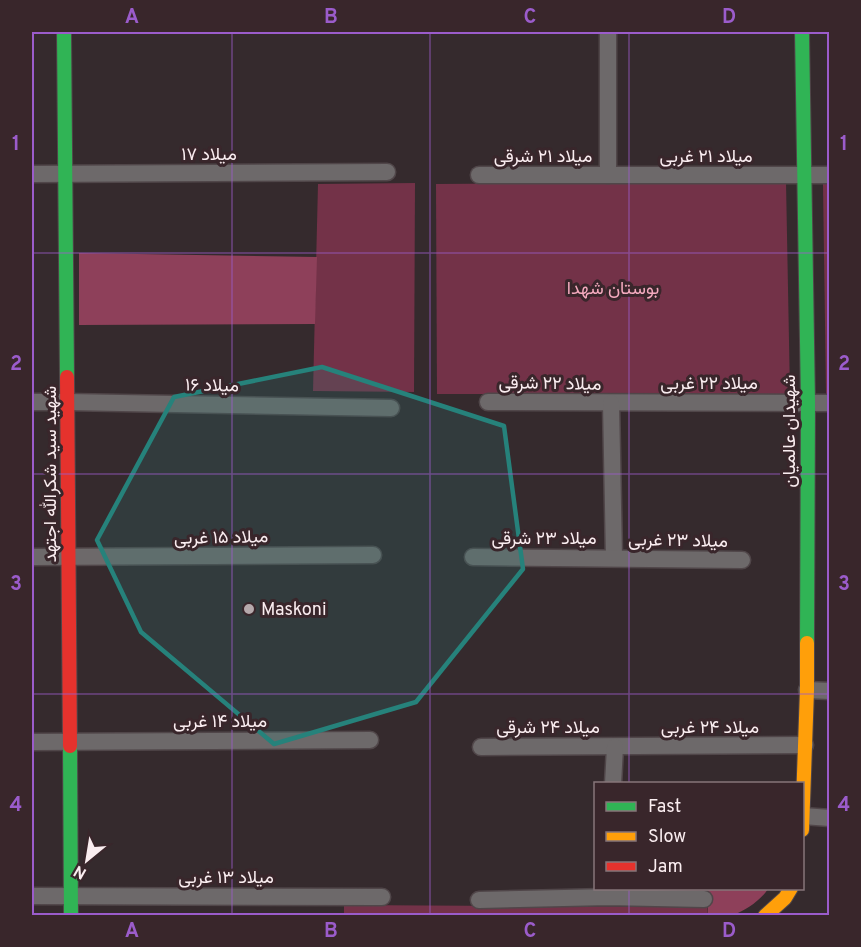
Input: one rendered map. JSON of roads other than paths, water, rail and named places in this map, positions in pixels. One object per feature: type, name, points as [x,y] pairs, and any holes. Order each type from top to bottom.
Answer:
[{"type":"street","name":"شهید سید شکرالله اجتهد","points":[[64,32],[71,915]]},
{"type":"street","points":[[608,32],[608,176]]},
{"type":"street","name":"شهیدان عالمیان","points":[[802,32],[808,403],[807,690],[804,797]]},
{"type":"street","name":"میلاد ۱۷","points":[[32,174],[387,172]]},
{"type":"street","name":"میلاد ۲۱ غربی","points":[[608,176],[830,175]]},
{"type":"street","name":"میلاد ۲۱ شرقی","points":[[478,176],[608,176]]},
{"type":"street","name":"میلاد ۱۶","points":[[32,402],[392,408]]},
{"type":"street","name":"میلاد ۲۲ شرقی","points":[[488,402],[611,403]]},
{"type":"street","points":[[611,403],[614,558]]},
{"type":"street","name":"میلاد ۲۲ غربی","points":[[611,403],[830,403]]},
{"type":"street","name":"میلاد ۱۵ غربی","points":[[32,557],[373,555]]},
{"type":"street","name":"میلاد ۲۳ شرقی","points":[[473,557],[614,558]]},
{"type":"street","name":"میلاد ۲۳ غربی","points":[[614,558],[742,560]]},
{"type":"street","points":[[807,690],[830,691]]},
{"type":"street","name":"میلاد ۱۴ غربی","points":[[32,742],[370,740]]},
{"type":"street","name":"میلاد ۲۴ غربی","points":[[615,747],[806,746]]},
{"type":"street","name":"میلاد ۲۴ شرقی","points":[[481,747],[615,747]]},
{"type":"street","points":[[613,782],[615,747]]},
{"type":"street","points":[[804,823],[830,818]]},
{"type":"street","points":[[765,915],[785,898],[790,890]]},
{"type":"street","points":[[479,900],[609,893],[704,899]]},
{"type":"street","name":"میلاد ۱۳ غربی","points":[[32,896],[382,897]]},
{"type":"place","name":"Maskoni","points":[[249,609]]},
{"type":"park label","name":"بوستان شهدا","points":[[613,288]]}]
